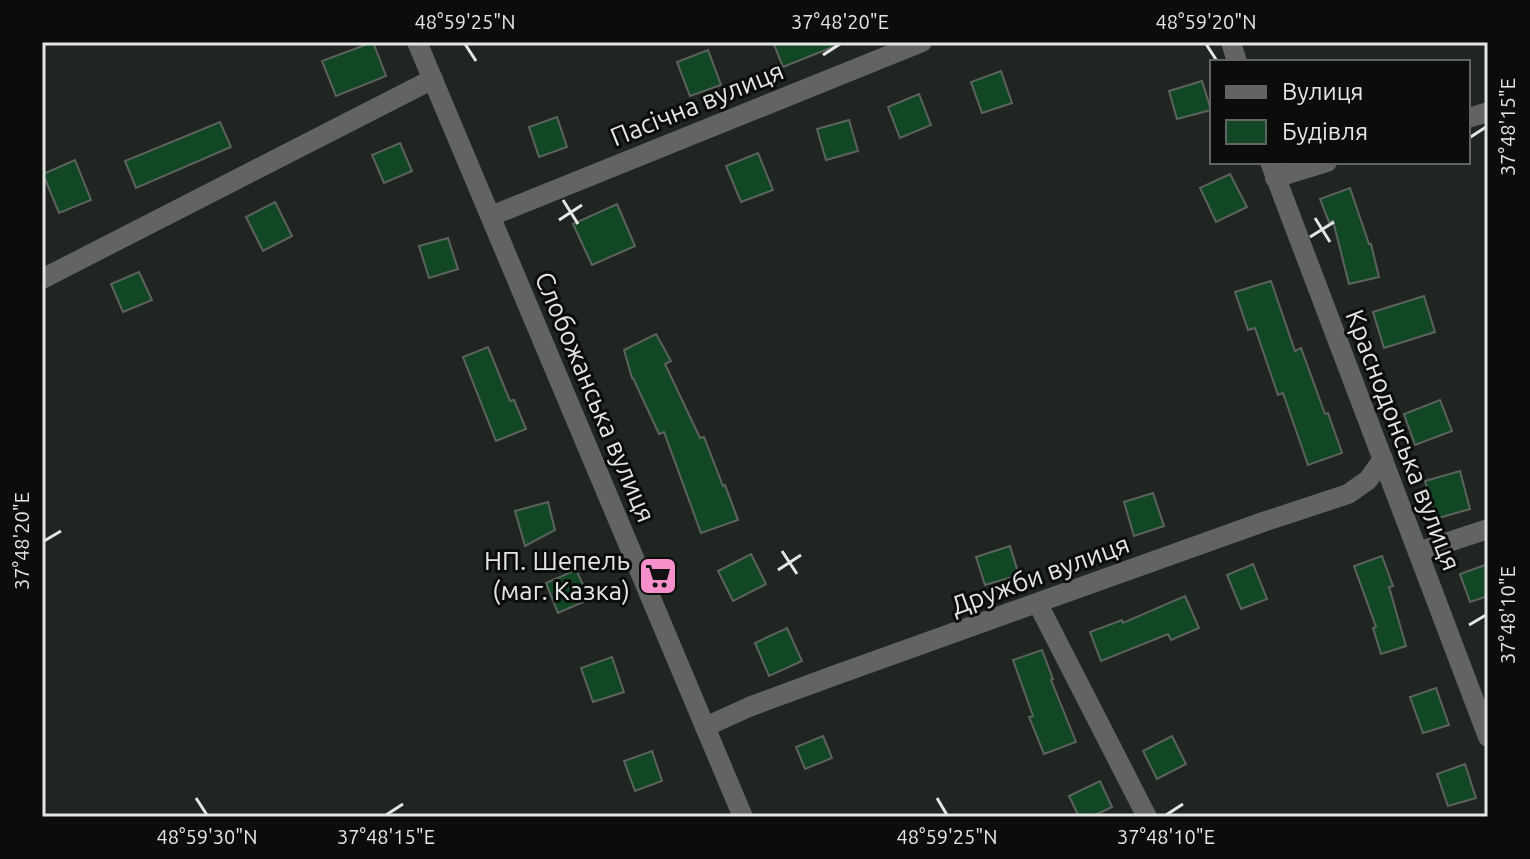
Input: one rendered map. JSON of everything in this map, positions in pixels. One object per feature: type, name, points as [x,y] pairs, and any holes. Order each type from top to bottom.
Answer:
[{"type":"street","name":"Слобожанська вулиця","points":[[417,42],[743,817]]},
{"type":"street","name":"Пасічна вулиця","points":[[491,216],[922,42]]},
{"type":"street","points":[[42,279],[433,79]]},
{"type":"street","points":[[1273,170],[1314,164]]},
{"type":"street","name":"Краснодонська вулиця","points":[[1273,170],[1488,737]]},
{"type":"street","name":"Дружби вулиця","points":[[705,727],[833,676],[1348,494],[1368,480],[1383,459]]},
{"type":"street","points":[[1418,552],[1488,529]]},
{"type":"street","points":[[1038,604],[1147,817]]},
{"type":"building","points":[[373,42],[386,76],[336,96],[322,61]]},
{"type":"building","points":[[773,42],[843,42],[843,43],[783,67]]},
{"type":"building","points":[[708,50],[721,85],[690,96],[677,62]]},
{"type":"building","points":[[1001,71],[1012,103],[982,113],[971,82]]},
{"type":"building","points":[[1202,81],[1210,110],[1177,119],[1169,91]]},
{"type":"building","points":[[919,94],[931,125],[900,138],[888,107]]},
{"type":"building","points":[[557,117],[567,147],[539,157],[529,127]]},
{"type":"building","points":[[849,120],[858,151],[826,160],[817,129]]},
{"type":"building","points":[[220,122],[231,147],[136,188],[125,161]]},
{"type":"building","points":[[400,143],[412,171],[384,183],[372,155]]},
{"type":"building","points":[[758,153],[773,190],[741,202],[726,166]]},
{"type":"building","points":[[75,160],[91,200],[59,213],[43,174]]},
{"type":"building","points":[[1230,174],[1247,207],[1216,222],[1200,188]]},
{"type":"building","points":[[1350,188],[1371,244],[1379,277],[1349,284],[1333,221],[1329,222],[1320,199]]},
{"type":"building","points":[[275,202],[292,236],[263,251],[246,217]]},
{"type":"building","points":[[617,204],[635,246],[592,265],[573,224]]},
{"type":"building","points":[[448,238],[458,269],[429,278],[419,246]]},
{"type":"building","points":[[139,272],[152,300],[123,312],[111,284]]},
{"type":"building","points":[[1271,281],[1295,351],[1301,348],[1342,453],[1308,465],[1283,393],[1278,395],[1255,328],[1248,330],[1235,292]]},
{"type":"building","points":[[1424,296],[1435,332],[1384,348],[1373,312]]},
{"type":"building","points":[[656,334],[671,361],[665,364],[700,438],[704,437],[738,520],[701,533],[664,432],[659,434],[632,378],[624,350]]},
{"type":"building","points":[[488,347],[510,401],[514,400],[526,429],[496,441],[463,357]]},
{"type":"building","points":[[1440,400],[1452,431],[1415,445],[1404,414]]},
{"type":"building","points":[[1460,471],[1470,509],[1435,519],[1425,481]]},
{"type":"building","points":[[1153,493],[1164,526],[1134,536],[1124,502]]},
{"type":"building","points":[[548,502],[555,530],[525,546],[515,511]]},
{"type":"building","points":[[1010,546],[1019,575],[985,585],[976,557]]},
{"type":"building","points":[[751,554],[766,584],[733,601],[718,571]]},
{"type":"building","points":[[1382,556],[1393,586],[1389,587],[1406,646],[1381,654],[1373,628],[1376,627],[1354,566]]},
{"type":"building","points":[[1253,564],[1267,599],[1241,609],[1227,575]]},
{"type":"building","points":[[1488,564],[1488,596],[1470,602],[1460,574]]},
{"type":"building","points":[[576,570],[590,599],[558,613],[546,583]]},
{"type":"building","points":[[1185,596],[1199,628],[1171,640],[1168,634],[1101,661],[1090,632],[1122,620],[1123,623]]},
{"type":"building","points":[[787,628],[802,661],[769,676],[755,643]]},
{"type":"building","points":[[1042,650],[1076,742],[1044,754],[1029,717],[1033,716],[1013,660]]},
{"type":"building","points":[[612,657],[624,692],[593,702],[581,668]]},
{"type":"building","points":[[1436,688],[1449,725],[1423,733],[1410,697]]},
{"type":"building","points":[[823,736],[832,758],[805,769],[796,747]]},
{"type":"building","points":[[1172,736],[1186,764],[1157,779],[1143,751]]},
{"type":"building","points":[[652,751],[662,781],[635,791],[624,761]]},
{"type":"building","points":[[1465,764],[1476,798],[1448,806],[1437,774]]},
{"type":"building","points":[[1100,781],[1112,807],[1091,817],[1079,817],[1069,796]]},
{"type":"place","name":"НП. Шепель (маг. Казка)","points":[[658,576]]}]
